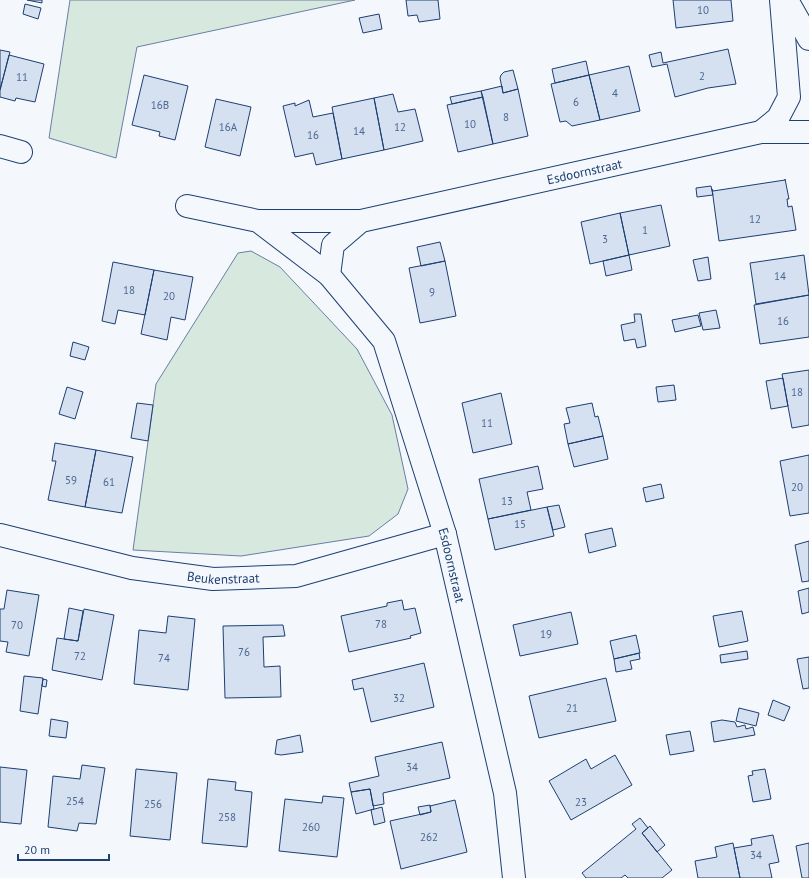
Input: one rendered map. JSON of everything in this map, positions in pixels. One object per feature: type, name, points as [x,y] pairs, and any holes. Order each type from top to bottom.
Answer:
[{"type":"street","points":[[761,132],[778,118],[789,97],[781,0]]},
{"type":"street","points":[[787,0],[809,39]]},
{"type":"street","name":"Esdoornstraat","points":[[187,206],[258,221],[361,221],[761,132],[809,132]]},
{"type":"street","points":[[0,146],[21,152]]},
{"type":"street","name":"Esdoornstraat","points":[[258,221],[329,275],[384,341],[445,534],[505,793],[514,878]]},
{"type":"street","name":"Esdoornstraat","points":[[329,275],[333,244],[361,221]]},
{"type":"street","name":"Beukenstraat","points":[[0,535],[132,568],[213,579],[296,576],[445,534]]},
{"type":"shaded area","points":[[70,0],[355,0],[137,47],[116,158],[49,138]]},
{"type":"shaded area","points":[[251,251],[280,267],[357,349],[392,415],[408,489],[398,514],[369,536],[241,556],[133,550],[156,384],[238,253]]},
{"type":"building","points":[[27,0],[42,0],[42,3]]},
{"type":"building","points":[[406,0],[438,0],[440,19],[419,22],[417,15],[408,16]]},
{"type":"building","points":[[673,0],[731,0],[733,21],[676,28]]},
{"type":"building","points":[[25,4],[41,8],[38,19],[23,14]]},
{"type":"building","points":[[379,14],[382,29],[363,33],[359,18]]},
{"type":"building","points":[[728,49],[736,84],[708,88],[675,97],[667,64],[652,67],[649,55],[661,52],[663,63]]},
{"type":"building","points":[[0,50],[10,52],[0,90]]},
{"type":"building","points":[[9,55],[44,64],[35,102],[16,98],[15,101],[0,97],[0,90]]},
{"type":"building","points":[[586,61],[589,75],[555,83],[552,69]]},
{"type":"building","points":[[629,66],[640,111],[600,120],[589,75]]},
{"type":"building","points":[[513,70],[518,89],[503,93],[500,78],[501,75],[504,72]]},
{"type":"building","points":[[144,75],[188,86],[175,140],[159,136],[160,132],[132,125]]},
{"type":"building","points":[[589,75],[600,120],[572,126],[566,121],[560,122],[551,84]]},
{"type":"building","points":[[502,86],[503,93],[518,89],[528,136],[493,144],[481,91]]},
{"type":"building","points":[[481,91],[483,97],[452,104],[450,97]]},
{"type":"building","points":[[393,94],[398,112],[415,109],[423,141],[384,150],[374,98]]},
{"type":"building","points":[[483,97],[493,144],[458,152],[447,105]]},
{"type":"building","points":[[374,98],[384,150],[342,159],[332,107]]},
{"type":"building","points":[[216,99],[251,107],[240,156],[205,147]]},
{"type":"building","points":[[309,100],[313,117],[333,113],[342,159],[316,165],[313,153],[295,157],[283,106],[295,103],[295,106]]},
{"type":"building","points":[[785,179],[789,199],[787,199],[788,207],[792,206],[796,230],[719,241],[712,189],[713,191]]},
{"type":"building","points":[[711,186],[713,195],[697,197],[696,188]]},
{"type":"building","points":[[661,205],[670,246],[629,255],[620,213]]},
{"type":"building","points":[[620,213],[629,255],[590,264],[581,222]]},
{"type":"building","points":[[440,242],[445,261],[421,266],[417,247]]},
{"type":"building","points":[[629,255],[632,270],[606,276],[603,261]]},
{"type":"building","points":[[804,255],[809,295],[756,304],[750,263]]},
{"type":"building","points":[[708,257],[711,279],[698,281],[693,260]]},
{"type":"building","points":[[445,261],[456,316],[420,323],[409,268]]},
{"type":"building","points":[[113,262],[154,270],[145,315],[118,310],[115,324],[102,321]]},
{"type":"building","points":[[154,270],[193,277],[185,320],[171,317],[167,340],[141,334]]},
{"type":"building","points":[[809,295],[809,337],[760,344],[754,305]]},
{"type":"building","points":[[716,310],[720,328],[703,330],[699,313]]},
{"type":"building","points":[[634,314],[641,314],[646,346],[637,348],[635,339],[624,341],[621,325],[635,322]]},
{"type":"building","points":[[698,315],[701,326],[675,332],[672,320]]},
{"type":"building","points":[[73,342],[89,347],[85,360],[70,356]]},
{"type":"building","points":[[809,370],[809,425],[792,428],[782,374]]},
{"type":"building","points":[[783,378],[788,406],[771,409],[766,381]]},
{"type":"building","points":[[674,385],[676,400],[658,402],[656,387]]},
{"type":"building","points":[[67,387],[83,392],[75,419],[59,414]]},
{"type":"building","points":[[501,393],[512,444],[473,453],[462,403]]},
{"type":"building","points":[[137,403],[153,405],[148,441],[131,438]]},
{"type":"building","points":[[592,403],[595,417],[598,416],[603,436],[568,444],[564,424],[570,423],[566,408]]},
{"type":"building","points":[[603,436],[608,459],[574,467],[568,444]]},
{"type":"building","points":[[55,443],[96,450],[85,507],[48,500],[56,461],[52,461]]},
{"type":"building","points":[[96,450],[133,457],[122,513],[85,507]]},
{"type":"building","points":[[809,455],[809,513],[790,516],[780,461]]},
{"type":"building","points":[[538,466],[543,489],[527,492],[531,510],[488,519],[479,479]]},
{"type":"building","points":[[661,484],[664,498],[646,502],[643,488]]},
{"type":"building","points":[[559,505],[565,527],[553,530],[547,507]]},
{"type":"building","points":[[547,507],[554,536],[495,550],[488,519]]},
{"type":"building","points":[[612,528],[616,546],[589,553],[585,534]]},
{"type":"building","points":[[809,541],[809,581],[802,582],[795,545]]},
{"type":"building","points":[[809,588],[809,612],[802,614],[798,591]]},
{"type":"building","points":[[7,590],[39,595],[29,656],[6,652],[8,642],[0,641],[0,609],[4,609]]},
{"type":"building","points":[[402,600],[404,610],[415,608],[421,633],[410,636],[411,638],[349,652],[341,616],[387,606],[387,603]]},
{"type":"building","points":[[69,608],[83,611],[78,641],[64,639]]},
{"type":"building","points":[[84,609],[114,615],[102,680],[52,670],[57,638],[78,641]]},
{"type":"building","points":[[742,611],[748,641],[719,647],[713,616]]},
{"type":"building","points":[[571,612],[578,644],[520,656],[513,625]]},
{"type":"building","points":[[168,616],[195,619],[188,690],[134,684],[139,630],[166,633]]},
{"type":"building","points":[[283,625],[285,636],[263,637],[264,667],[280,666],[281,697],[225,698],[223,626]]},
{"type":"building","points":[[636,635],[640,653],[614,659],[610,641]]},
{"type":"building","points":[[747,651],[748,659],[721,663],[720,655]]},
{"type":"building","points":[[639,653],[640,659],[630,661],[632,669],[616,672],[614,659]]},
{"type":"building","points":[[809,657],[809,688],[803,689],[797,659]]},
{"type":"building","points":[[424,663],[434,707],[371,722],[363,688],[354,690],[352,680]]},
{"type":"building","points":[[24,676],[43,678],[38,714],[20,711]]},
{"type":"building","points":[[606,678],[616,721],[539,738],[529,696]]},
{"type":"building","points":[[43,679],[47,680],[46,687],[42,686]]},
{"type":"building","points":[[773,700],[790,707],[784,721],[768,715]]},
{"type":"building","points":[[739,708],[759,713],[756,726],[736,721]]},
{"type":"building","points":[[51,719],[68,722],[66,738],[49,736]]},
{"type":"building","points":[[722,720],[735,722],[737,727],[745,725],[746,729],[753,727],[755,735],[714,742],[711,722]]},
{"type":"building","points":[[690,731],[694,751],[670,755],[666,735]]},
{"type":"building","points":[[300,735],[303,752],[281,755],[275,754],[277,740]]},
{"type":"building","points":[[442,742],[450,778],[383,793],[384,804],[373,806],[370,789],[351,792],[349,783],[379,776],[375,757]]},
{"type":"building","points":[[615,755],[632,785],[571,820],[549,781],[586,759],[591,769]]},
{"type":"building","points":[[82,765],[105,768],[96,824],[79,823],[77,831],[48,827],[53,776],[80,779]]},
{"type":"building","points":[[0,767],[27,770],[21,824],[0,822]]},
{"type":"building","points":[[136,769],[177,773],[170,840],[130,836]]},
{"type":"building","points":[[765,769],[771,799],[753,802],[748,776],[753,775],[752,771]]},
{"type":"building","points":[[208,779],[236,782],[235,790],[252,792],[247,847],[202,843]]},
{"type":"building","points":[[370,789],[374,809],[356,814],[351,792]]},
{"type":"building","points":[[323,796],[344,798],[337,857],[279,851],[285,799],[322,803]]},
{"type":"building","points":[[455,800],[467,852],[401,869],[390,821],[431,812],[430,806]]},
{"type":"building","points":[[430,805],[431,812],[420,815],[418,807]]},
{"type":"building","points":[[382,807],[385,822],[374,825],[371,810]]},
{"type":"building","points":[[640,818],[648,828],[642,833],[672,870],[662,878],[628,878],[625,875],[621,878],[586,878],[582,873],[636,829],[632,824]]},
{"type":"building","points":[[650,826],[665,845],[657,852],[642,833]]},
{"type":"building","points":[[773,835],[779,862],[769,864],[772,878],[740,878],[734,848],[752,845],[751,839]]},
{"type":"building","points":[[733,843],[740,878],[698,878],[695,861],[717,857],[715,847]]},
{"type":"building","points":[[809,843],[809,878],[802,878],[796,846]]}]
